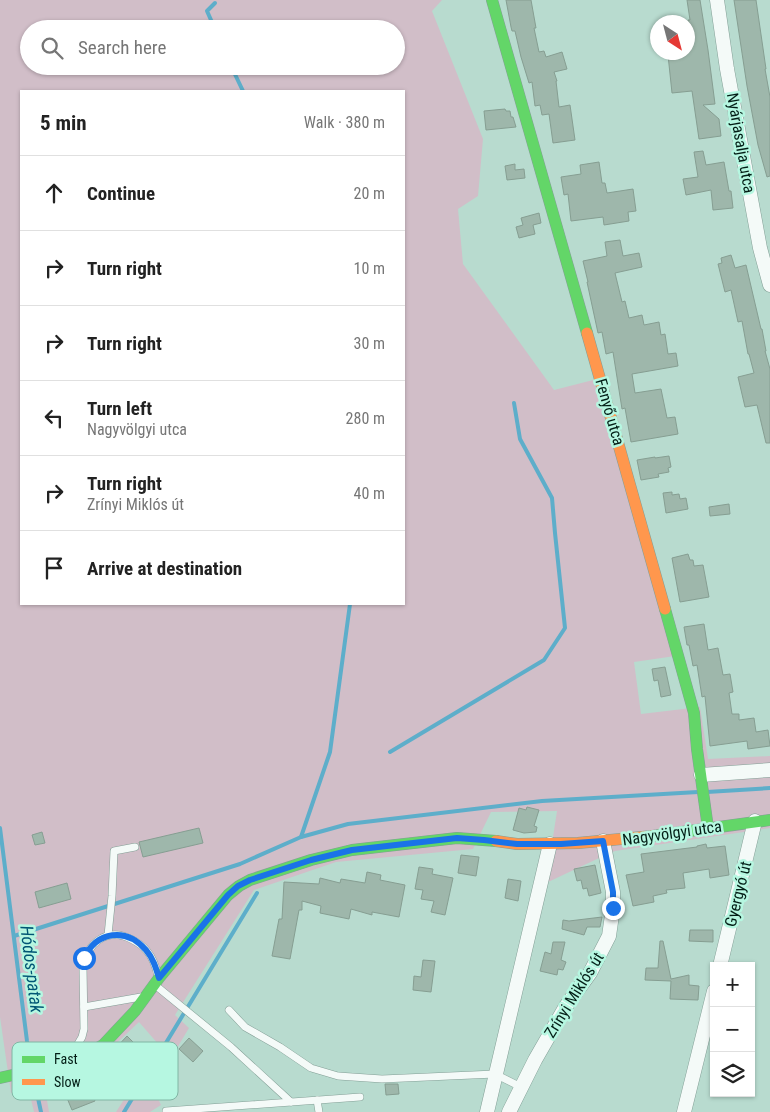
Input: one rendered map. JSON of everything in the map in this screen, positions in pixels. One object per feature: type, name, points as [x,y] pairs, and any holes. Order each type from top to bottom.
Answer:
[{"type":"street","name":"Fenyő utca","points":[[492,0],[550,208],[630,480],[694,713],[708,828]]},
{"type":"street","name":"Nyárjasalja utca","points":[[717,0],[727,69],[756,230],[770,285]]},
{"type":"street","points":[[702,787],[770,770]]},
{"type":"street","name":"Nagyvölgyi utca","points":[[106,1042],[130,1017],[228,895],[238,886],[250,880],[311,860],[352,850],[457,838],[517,844],[578,844],[643,838],[770,820]]},
{"type":"street","name":"Gyergyó út","points":[[721,962],[756,821]]},
{"type":"street","name":"Zrínyi Miklós út","points":[[509,1112],[561,1014],[590,973],[609,936],[613,892],[603,841]]},
{"type":"street","points":[[487,1112],[550,844]]},
{"type":"street","points":[[684,1112],[710,1007]]},
{"type":"lane","points":[[108,936],[114,852],[135,847]]},
{"type":"lane","points":[[79,1042],[82,1037],[84,1020],[84,958],[94,944],[108,936],[127,937],[147,951],[152,958],[157,981],[178,1004],[231,1047],[291,1102]]},
{"type":"lane","points":[[84,1007],[146,996]]},
{"type":"lane","points":[[229,1010],[244,1027],[280,1047],[311,1068],[338,1076],[382,1079],[495,1074],[521,1088]]},
{"type":"lane","points":[[166,1111],[360,1097]]},
{"type":"lane","points":[[317,1100],[319,1112]]},
{"type":"shaded area","points":[[0,0],[442,0],[432,11],[483,139],[478,196],[458,209],[463,264],[554,390],[605,377],[682,655],[634,662],[641,714],[700,707],[708,759],[770,756],[770,828],[615,851],[546,883],[557,811],[491,812],[473,849],[336,862],[254,890],[175,1015],[189,1028],[178,1046],[178,1042],[156,1042],[139,1022],[118,1042],[12,1042],[11,1093],[0,1017]]},
{"type":"shaded area","points":[[31,1100],[47,1100],[49,1112],[34,1112]]},
{"type":"shaded area","points":[[124,1100],[159,1100],[161,1105],[150,1112],[116,1112]]},
{"type":"building","points":[[506,0],[531,0],[539,52],[544,51],[546,57],[562,52],[567,69],[554,72],[557,81],[559,107],[570,105],[575,140],[553,143],[549,114],[542,115],[540,105],[535,106],[532,82],[529,83],[515,31],[512,31]]},
{"type":"building","points":[[687,0],[700,0],[715,104],[703,105],[719,119],[721,136],[699,139],[692,91],[672,93],[669,60],[695,60],[695,15],[689,15]]},
{"type":"building","points":[[734,0],[756,0],[770,97],[770,176],[767,177],[758,145],[747,86]]},
{"type":"building","points":[[505,109],[510,111],[516,127],[486,130],[484,111]]},
{"type":"building","points":[[703,151],[706,165],[724,162],[733,208],[713,210],[711,190],[686,195],[683,179],[698,177],[694,152]]},
{"type":"building","points":[[599,162],[602,183],[605,183],[607,193],[633,189],[636,211],[628,212],[629,221],[604,225],[603,217],[571,221],[568,194],[564,195],[561,177],[581,174],[580,165]]},
{"type":"building","points":[[515,164],[515,170],[524,169],[525,178],[507,180],[505,166]]},
{"type":"building","points":[[539,213],[541,223],[533,225],[535,234],[519,238],[516,227],[523,225],[521,218]]},
{"type":"building","points":[[620,240],[623,256],[639,253],[642,267],[615,273],[622,302],[625,301],[629,318],[642,315],[644,325],[659,322],[661,335],[665,334],[668,354],[676,353],[678,366],[632,374],[635,393],[661,389],[667,418],[675,417],[678,434],[631,442],[625,408],[622,409],[613,352],[606,354],[602,332],[598,333],[583,261],[607,256],[605,242]]},
{"type":"building","points":[[731,255],[735,268],[746,265],[762,329],[770,369],[770,443],[766,443],[757,405],[745,407],[738,377],[754,373],[748,354],[742,321],[738,322],[731,290],[725,292],[718,264],[722,263],[721,258]]},
{"type":"building","points":[[669,456],[671,467],[668,468],[669,472],[658,474],[659,477],[641,480],[637,460]]},
{"type":"building","points":[[672,492],[672,495],[679,494],[680,499],[686,498],[688,509],[666,513],[663,493]]},
{"type":"building","points":[[729,504],[730,514],[710,516],[709,507]]},
{"type":"building","points":[[688,554],[690,560],[693,560],[694,566],[703,565],[709,597],[680,602],[672,558]]},
{"type":"building","points":[[704,624],[708,650],[718,648],[723,675],[730,674],[733,692],[729,693],[732,714],[739,714],[739,720],[754,718],[756,732],[768,730],[770,746],[748,749],[747,741],[710,746],[705,696],[702,697],[697,665],[693,666],[684,627]]},
{"type":"building","points":[[665,667],[671,695],[661,697],[658,680],[654,681],[652,669]]},
{"type":"building","points":[[527,807],[539,810],[534,826],[537,827],[536,832],[524,833],[513,830],[519,808],[526,810]]},
{"type":"building","points":[[199,828],[203,843],[143,857],[139,842]]},
{"type":"building","points":[[42,832],[45,843],[35,845],[32,835]]},
{"type":"building","points":[[706,844],[707,848],[725,846],[729,875],[710,878],[709,869],[683,873],[685,888],[666,890],[667,893],[653,896],[654,902],[633,906],[626,875],[644,872],[641,854],[697,847]]},
{"type":"building","points":[[461,855],[479,857],[476,876],[458,873]]},
{"type":"building","points":[[595,865],[601,893],[589,896],[587,888],[583,889],[581,880],[577,881],[574,869]]},
{"type":"building","points":[[419,867],[433,869],[432,874],[453,878],[445,915],[431,912],[434,901],[421,899],[423,890],[415,889]]},
{"type":"building","points":[[367,872],[381,875],[380,880],[405,885],[399,917],[372,912],[372,915],[351,909],[349,919],[320,913],[321,906],[302,901],[302,910],[299,910],[290,959],[272,956],[279,919],[282,919],[284,882],[319,884],[320,878],[340,883],[341,879],[365,883]]},
{"type":"building","points":[[508,879],[521,881],[518,901],[505,898]]},
{"type":"building","points":[[67,883],[71,899],[39,908],[35,892]]},
{"type":"building","points":[[602,917],[600,927],[587,927],[584,935],[562,929],[563,920]]},
{"type":"building","points":[[690,930],[713,930],[713,942],[689,941]]},
{"type":"building","points":[[660,941],[663,941],[671,979],[689,975],[689,985],[699,986],[698,1000],[670,999],[671,981],[645,980],[646,968],[658,968]]},
{"type":"building","points":[[553,942],[565,942],[561,960],[566,962],[563,970],[558,969],[557,975],[540,971],[545,952],[551,954]]},
{"type":"building","points":[[423,960],[435,961],[431,992],[413,990],[414,976],[421,977]]},
{"type":"building","points":[[127,1036],[133,1042],[121,1042]]},
{"type":"building","points":[[189,1038],[203,1051],[193,1062],[179,1049]]},
{"type":"building","points":[[385,1084],[398,1084],[399,1094],[386,1095]]},
{"type":"building","points":[[68,1100],[95,1100],[95,1101],[72,1110]]},
{"type":"waterway","points":[[211,20],[207,11],[215,3]]},
{"type":"waterway","points":[[235,75],[243,90]]},
{"type":"waterway","points":[[390,752],[544,660],[565,628],[552,498],[520,439],[514,403]]},
{"type":"waterway","points":[[301,837],[330,752],[350,605]]},
{"type":"waterway","points":[[707,792],[770,788]]},
{"type":"waterway","points":[[14,936],[240,864],[301,837],[348,824],[542,801],[698,792]]},
{"type":"waterway","name":"Hódos-patak","points":[[0,828],[27,1042]]},
{"type":"waterway","points":[[167,1042],[257,893]]},
{"type":"waterway","name":"Hódos-patak","points":[[38,1100],[41,1112]]},
{"type":"waterway","points":[[124,1112],[131,1100]]},
{"type":"traffic: fast","points":[[492,0],[587,333]]},
{"type":"traffic: fast","points":[[665,609],[694,713],[708,828]]},
{"type":"traffic: fast","points":[[653,836],[770,820]]},
{"type":"traffic: fast","points":[[106,1042],[135,1011],[159,978],[228,895],[250,880],[311,860],[352,850],[457,838],[496,841]]},
{"type":"traffic: fast","points":[[0,1078],[12,1075]]},
{"type":"traffic: slow","points":[[587,333],[665,609]]},
{"type":"traffic: slow","points":[[496,841],[517,844],[578,843],[653,836]]},
{"type":"route","points":[[84,958],[88,950],[102,938],[117,935],[127,937],[147,951],[152,958],[159,978],[228,895],[238,886],[250,880],[311,860],[352,850],[457,838],[517,844],[578,844],[603,841],[613,892],[613,908]]}]
